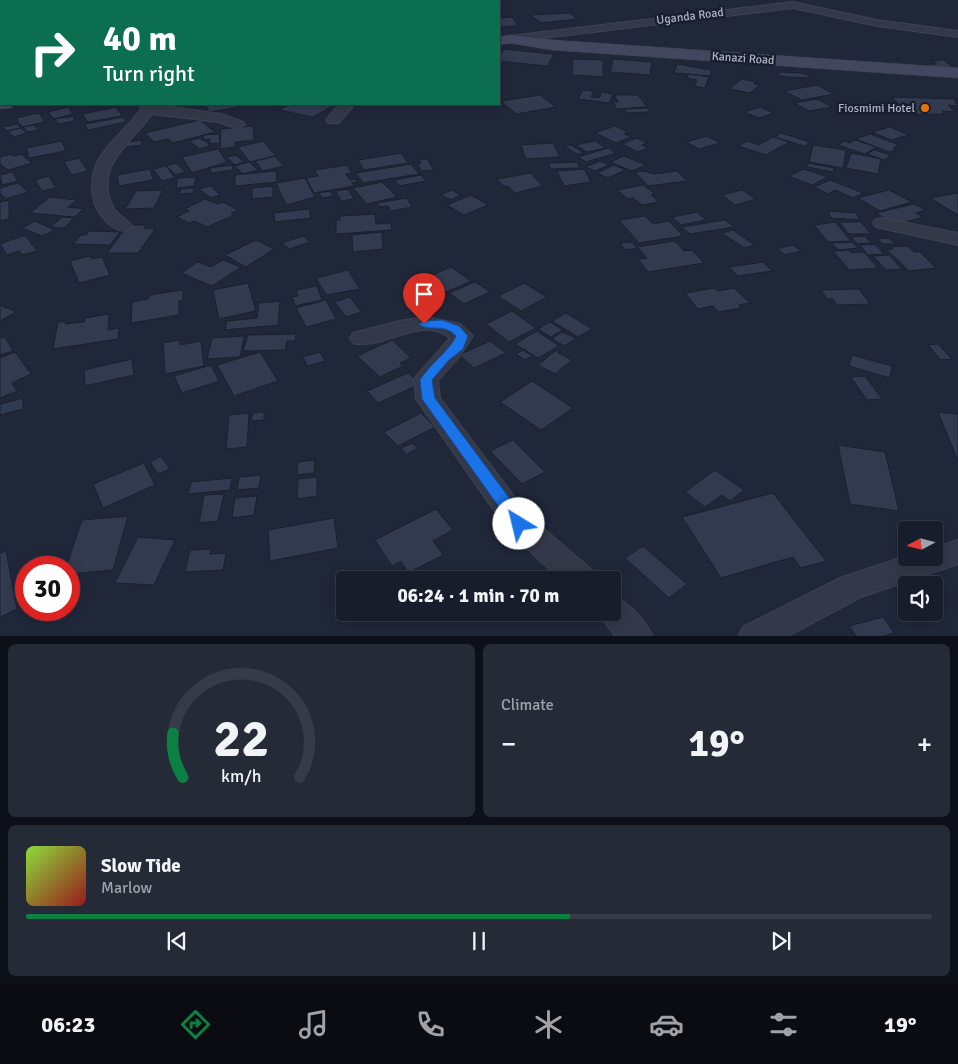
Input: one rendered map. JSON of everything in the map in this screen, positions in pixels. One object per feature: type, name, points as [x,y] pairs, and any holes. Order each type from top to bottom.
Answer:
[{"type":"main road","name":"Uganda Road","points":[[505,40],[529,42]]},
{"type":"main road","name":"Kanazi Road","points":[[529,42],[958,73]]},
{"type":"street","points":[[793,5],[829,1]]},
{"type":"street","name":"Uganda Road","points":[[505,40],[793,5],[877,23],[958,34]]},
{"type":"street","points":[[333,120],[346,105]]},
{"type":"street","points":[[123,226],[108,212],[100,180],[104,161],[111,150],[132,131],[146,106],[221,118],[238,125]]},
{"type":"street","points":[[882,223],[958,239]]},
{"type":"street","points":[[361,338],[404,327],[442,323],[455,328],[462,336],[458,346],[444,358],[426,380],[428,399],[519,524],[572,571]]},
{"type":"street","points":[[754,636],[851,587],[958,552]]},
{"type":"street","points":[[621,619],[637,636]]},
{"type":"building","points":[[570,13],[577,19],[542,23],[530,15]]},
{"type":"building","points":[[512,17],[518,26],[500,27],[500,18]]},
{"type":"building","points":[[504,49],[554,54],[547,66],[500,61],[500,55]]},
{"type":"building","points":[[573,59],[603,60],[603,77],[572,75]]},
{"type":"building","points":[[613,59],[652,62],[650,75],[610,72]]},
{"type":"building","points":[[944,60],[953,68],[933,68],[927,64],[937,64],[931,61]]},
{"type":"building","points":[[677,64],[712,70],[710,76],[674,73]]},
{"type":"building","points":[[779,72],[802,73],[808,75],[809,78],[785,77],[779,75]]},
{"type":"building","points":[[688,74],[709,77],[705,88],[694,86],[697,80],[687,78]]},
{"type":"building","points":[[742,79],[756,82],[754,84],[760,85],[750,93],[729,89]]},
{"type":"building","points":[[817,85],[834,94],[802,100],[784,91]]},
{"type":"building","points":[[583,90],[594,91],[591,97],[599,98],[602,92],[613,94],[609,103],[578,99]]},
{"type":"building","points":[[540,95],[556,107],[516,114],[501,101]]},
{"type":"building","points":[[614,95],[638,95],[647,107],[617,109],[613,102],[618,102]]},
{"type":"building","name":"Fiosmimi Hotel","points":[[892,97],[954,99],[958,106],[948,105],[955,112],[942,111],[944,114],[898,115],[894,110],[900,110],[896,106],[900,106]]},
{"type":"building","points":[[817,99],[832,107],[809,111],[794,103]]},
{"type":"building","points":[[206,105],[238,105],[239,107],[209,112]]},
{"type":"building","points":[[289,105],[332,106],[313,117],[279,110]]},
{"type":"building","points":[[68,107],[73,114],[54,119],[48,112]]},
{"type":"building","points":[[116,107],[122,116],[88,122],[82,114]]},
{"type":"building","points":[[760,107],[774,113],[759,118],[744,112]]},
{"type":"building","points":[[648,108],[650,112],[627,113],[625,109]]},
{"type":"building","points":[[39,113],[45,122],[22,127],[16,118]]},
{"type":"building","points":[[73,116],[75,121],[58,124],[55,119]]},
{"type":"building","points":[[123,117],[126,122],[88,130],[85,124]]},
{"type":"building","points":[[200,120],[215,132],[173,143],[168,139],[154,142],[145,133]]},
{"type":"building","points":[[17,124],[21,128],[6,131],[3,127]]},
{"type":"building","points":[[34,125],[38,130],[28,132],[23,127]]},
{"type":"building","points":[[253,126],[254,140],[235,142],[235,147],[220,149],[221,129]]},
{"type":"building","points":[[615,126],[628,132],[624,134],[631,137],[616,143],[595,133]]},
{"type":"building","points":[[890,127],[909,135],[891,140],[872,132]]},
{"type":"building","points":[[21,128],[26,133],[14,137],[8,131]]},
{"type":"building","points":[[781,133],[810,142],[804,146],[775,137]]},
{"type":"building","points":[[219,134],[220,143],[210,144],[210,139],[204,140],[203,135]]},
{"type":"building","points":[[870,134],[899,145],[893,148],[897,149],[889,152],[856,139]]},
{"type":"building","points":[[707,136],[720,143],[699,149],[686,142]]},
{"type":"building","points":[[773,137],[789,142],[766,155],[738,146],[747,141],[759,145]]},
{"type":"building","points":[[199,138],[211,145],[200,149],[189,141]]},
{"type":"building","points":[[637,138],[647,143],[642,145],[648,148],[638,152],[622,144]]},
{"type":"building","points":[[142,140],[141,145],[126,147],[126,142]]},
{"type":"building","points":[[855,140],[876,147],[865,154],[838,145],[845,141],[850,143]]},
{"type":"building","points":[[62,141],[66,151],[29,158],[26,148]]},
{"type":"building","points":[[263,141],[276,156],[250,162],[238,147]]},
{"type":"building","points":[[595,141],[606,148],[587,152],[576,145]]},
{"type":"building","points":[[553,143],[560,157],[526,159],[521,145]]},
{"type":"building","points":[[571,145],[584,153],[577,154],[564,146]]},
{"type":"building","points":[[813,145],[846,150],[843,168],[809,162]]},
{"type":"building","points":[[608,148],[616,153],[586,162],[578,157]]},
{"type":"building","points":[[218,149],[227,162],[192,173],[182,157]]},
{"type":"building","points":[[874,150],[891,155],[884,160],[867,154]]},
{"type":"building","points":[[401,153],[408,163],[364,170],[358,160]]},
{"type":"building","points":[[851,153],[881,159],[878,174],[846,168]]},
{"type":"building","points":[[11,154],[14,156],[21,154],[32,163],[8,170],[0,164],[0,157]]},
{"type":"building","points":[[236,155],[244,162],[235,165],[226,157]]},
{"type":"building","points":[[275,156],[284,166],[263,171],[255,161]]},
{"type":"building","points":[[624,156],[646,165],[632,171],[610,162]]},
{"type":"building","points":[[79,158],[88,171],[72,175],[64,162]]},
{"type":"building","points":[[427,159],[434,170],[421,171],[418,163],[421,163],[419,160]]},
{"type":"building","points":[[600,161],[609,165],[595,171],[585,167]]},
{"type":"building","points":[[249,162],[258,170],[243,174],[235,166]]},
{"type":"building","points":[[577,162],[580,168],[551,169],[548,163]]},
{"type":"building","points":[[176,163],[185,172],[176,175],[166,166]]},
{"type":"building","points":[[808,163],[834,168],[833,172],[807,167]]},
{"type":"building","points":[[411,164],[419,174],[363,183],[356,173]]},
{"type":"building","points":[[232,165],[233,170],[211,173],[210,168]]},
{"type":"building","points":[[347,165],[352,173],[346,174],[350,180],[356,179],[357,182],[352,183],[354,186],[314,193],[306,178],[318,176],[315,170]]},
{"type":"building","points":[[614,165],[625,170],[608,178],[597,173]]},
{"type":"building","points":[[166,166],[175,178],[162,181],[153,169]]},
{"type":"building","points":[[150,169],[153,180],[119,186],[117,175]]},
{"type":"building","points":[[584,169],[591,182],[564,186],[557,171]]},
{"type":"building","points":[[804,169],[828,177],[812,185],[789,176]]},
{"type":"building","points":[[276,171],[277,182],[235,186],[235,175]]},
{"type":"building","points":[[643,171],[654,174],[677,171],[687,181],[648,186],[635,172]]},
{"type":"building","points":[[12,172],[18,181],[2,185],[0,175]]},
{"type":"building","points":[[531,173],[542,186],[515,193],[508,186],[503,186],[497,179]]},
{"type":"building","points":[[421,175],[426,181],[399,186],[395,180]]},
{"type":"building","points":[[49,176],[56,188],[42,191],[35,180]]},
{"type":"building","points":[[196,177],[194,186],[176,188],[178,178]]},
{"type":"building","points":[[305,178],[315,197],[286,205],[276,183]]},
{"type":"building","points":[[830,180],[863,193],[853,198],[835,190],[828,194],[814,187]]},
{"type":"building","points":[[382,182],[397,197],[367,204],[353,188]]},
{"type":"building","points":[[18,183],[28,192],[6,199],[0,193],[0,188]]},
{"type":"building","points":[[643,185],[655,194],[651,195],[659,202],[642,205],[633,198],[628,199],[617,190]]},
{"type":"building","points":[[211,186],[220,195],[211,198],[199,189]]},
{"type":"building","points":[[273,186],[273,197],[252,199],[252,188]]},
{"type":"building","points":[[195,188],[193,193],[179,194],[181,189]]},
{"type":"building","points":[[348,189],[354,199],[341,201],[336,191]]},
{"type":"building","points":[[163,190],[154,208],[125,209],[136,191]]},
{"type":"building","points":[[451,190],[461,195],[451,200],[441,195]]},
{"type":"building","points":[[742,190],[756,199],[735,205],[722,195]]},
{"type":"building","points":[[889,190],[912,202],[880,211],[858,198]]},
{"type":"building","points":[[330,191],[334,196],[322,198],[319,193]]},
{"type":"building","points":[[958,193],[958,215],[930,198]]},
{"type":"building","points":[[471,195],[488,205],[464,215],[447,205]]},
{"type":"building","points":[[50,197],[77,200],[68,207],[84,209],[74,217],[30,213]]},
{"type":"building","points":[[407,198],[412,207],[391,211],[388,206],[380,207],[377,203]]},
{"type":"building","points":[[205,199],[218,204],[223,202],[238,210],[231,213],[234,215],[207,227],[195,221],[189,223],[177,217],[189,211],[185,209]]},
{"type":"building","points":[[9,200],[9,219],[0,221],[0,202]]},
{"type":"building","points":[[914,204],[926,210],[916,213],[923,217],[896,225],[876,213]]},
{"type":"building","points":[[309,209],[311,218],[275,222],[274,213]]},
{"type":"building","points":[[828,211],[856,213],[860,220],[831,218]]},
{"type":"building","points":[[697,212],[706,220],[681,225],[672,217]]},
{"type":"building","points":[[375,214],[376,224],[391,223],[392,230],[336,234],[336,220],[340,220],[340,216]]},
{"type":"building","points":[[645,216],[653,224],[669,221],[683,236],[639,243],[619,220]]},
{"type":"building","points":[[62,217],[74,218],[64,228],[51,227]]},
{"type":"building","points":[[725,220],[734,227],[690,234],[682,227]]},
{"type":"building","points":[[35,221],[55,230],[42,236],[22,228]]},
{"type":"building","points":[[835,222],[851,241],[828,242],[814,225]]},
{"type":"building","points":[[839,222],[861,222],[871,234],[849,234]]},
{"type":"building","points":[[128,225],[146,225],[144,228],[155,229],[138,253],[107,253]]},
{"type":"building","points":[[733,230],[755,245],[744,248],[722,233]]},
{"type":"building","points":[[89,231],[120,232],[110,245],[73,244],[81,235],[86,235]]},
{"type":"building","points":[[382,232],[383,249],[353,252],[352,235]]},
{"type":"building","points":[[25,235],[37,251],[22,255],[19,251],[7,255],[0,244]]},
{"type":"building","points":[[303,236],[310,242],[289,249],[282,243]]},
{"type":"building","points":[[865,236],[871,243],[857,244],[851,237]]},
{"type":"building","points":[[889,238],[895,244],[883,244],[877,239]]},
{"type":"building","points":[[256,240],[274,249],[246,267],[225,255]]},
{"type":"building","points":[[675,241],[684,251],[692,250],[704,263],[648,272],[638,259],[647,258],[637,247]]},
{"type":"building","points":[[632,242],[637,248],[625,250],[620,243]]},
{"type":"building","points":[[852,242],[858,248],[838,250],[832,243]]},
{"type":"building","points":[[875,244],[884,254],[868,255],[860,245]]},
{"type":"building","points":[[793,245],[801,251],[785,255],[777,249]]},
{"type":"building","points":[[907,246],[914,252],[920,252],[936,268],[909,271],[887,250],[893,249],[891,247]]},
{"type":"building","points":[[849,250],[851,253],[864,252],[878,268],[849,270],[833,251]]},
{"type":"building","points":[[889,255],[902,269],[886,270],[873,256]]},
{"type":"building","points":[[90,256],[92,259],[102,257],[110,275],[79,283],[70,261]]},
{"type":"building","points":[[223,260],[241,267],[212,286],[181,273],[198,262],[211,267]]},
{"type":"building","points":[[763,262],[772,271],[738,276],[729,267]]},
{"type":"building","points":[[451,267],[471,281],[446,292],[426,278]]},
{"type":"building","points":[[348,270],[360,289],[326,295],[316,278]]},
{"type":"building","points":[[475,282],[490,292],[464,304],[449,293]]},
{"type":"building","points":[[248,283],[256,311],[219,319],[213,290]]},
{"type":"building","points":[[524,283],[547,297],[521,311],[498,296]]},
{"type":"building","points":[[317,286],[322,300],[295,306],[292,297],[298,296],[296,290]]},
{"type":"building","points":[[714,288],[717,291],[734,288],[750,303],[739,305],[741,308],[718,312],[713,306],[698,309],[685,293]]},
{"type":"building","points":[[859,289],[870,304],[837,305],[833,299],[827,299],[821,290]]},
{"type":"building","points":[[183,290],[183,300],[179,301],[179,315],[131,323],[132,302],[148,299],[149,295]]},
{"type":"building","points":[[350,297],[361,312],[346,317],[335,302]]},
{"type":"building","points":[[326,300],[336,319],[306,327],[296,308]]},
{"type":"building","points":[[280,301],[278,325],[225,330],[227,321],[257,318],[259,303]]},
{"type":"building","points":[[0,305],[16,312],[0,321]]},
{"type":"building","points":[[512,311],[536,328],[509,342],[486,324]]},
{"type":"building","points":[[566,313],[592,329],[578,337],[552,321]]},
{"type":"building","points":[[109,314],[108,330],[119,328],[118,339],[53,349],[58,322],[66,321],[65,324],[84,322],[85,318]]},
{"type":"building","points":[[550,322],[563,330],[551,337],[538,329]]},
{"type":"building","points":[[537,331],[559,346],[538,358],[515,344]]},
{"type":"building","points":[[562,332],[576,338],[565,346],[552,339]]},
{"type":"building","points":[[296,334],[295,341],[287,341],[285,350],[243,351],[248,335]]},
{"type":"building","points":[[244,336],[240,357],[207,359],[212,338]]},
{"type":"building","points":[[5,337],[13,351],[0,355],[0,338]]},
{"type":"building","points":[[180,340],[180,345],[201,341],[204,366],[165,374],[163,343]]},
{"type":"building","points":[[392,340],[411,358],[400,363],[403,366],[380,377],[357,356]]},
{"type":"building","points":[[490,341],[506,353],[474,368],[459,355]]},
{"type":"building","points":[[938,344],[952,359],[941,360],[928,345]]},
{"type":"building","points":[[523,350],[532,356],[525,360],[516,354]]},
{"type":"building","points":[[555,351],[572,360],[555,374],[538,365]]},
{"type":"building","points":[[15,352],[31,374],[12,383],[17,391],[0,398],[0,358]]},
{"type":"building","points":[[260,352],[278,381],[234,396],[217,365]]},
{"type":"building","points":[[320,352],[325,361],[307,366],[303,357]]},
{"type":"building","points":[[852,355],[892,366],[890,378],[849,366]]},
{"type":"building","points":[[132,359],[134,375],[85,386],[84,370]]},
{"type":"building","points":[[211,365],[219,381],[182,393],[174,376]]},
{"type":"building","points":[[408,373],[420,384],[378,403],[367,391]]},
{"type":"building","points":[[865,376],[882,399],[867,400],[851,377]]},
{"type":"building","points":[[532,381],[573,408],[541,430],[500,402]]},
{"type":"building","points":[[23,398],[23,409],[0,415],[0,404]]},
{"type":"building","points":[[264,412],[264,420],[251,421],[253,413]]},
{"type":"building","points":[[938,412],[958,414],[958,461]]},
{"type":"building","points":[[249,413],[247,447],[226,449],[229,415]]},
{"type":"building","points":[[421,413],[435,427],[398,446],[384,432]]},
{"type":"building","points":[[513,440],[545,472],[522,484],[490,451]]},
{"type":"building","points":[[412,443],[418,448],[406,455],[401,448]]},
{"type":"building","points":[[838,445],[885,452],[899,511],[850,504]]},
{"type":"building","points":[[161,456],[170,469],[158,474],[150,462]]},
{"type":"building","points":[[315,460],[314,473],[297,475],[298,462]]},
{"type":"building","points":[[144,463],[155,485],[103,508],[93,484]]},
{"type":"building","points":[[715,470],[744,490],[730,501],[722,495],[705,507],[685,492]]},
{"type":"building","points":[[261,475],[259,488],[237,490],[239,477]]},
{"type":"building","points":[[317,477],[317,496],[297,499],[298,479]]},
{"type":"building","points":[[232,478],[230,490],[188,494],[191,482]]},
{"type":"building","points":[[773,493],[826,561],[801,568],[793,557],[721,578],[682,517]]},
{"type":"building","points":[[224,494],[218,521],[199,523],[204,495]]},
{"type":"building","points":[[257,496],[254,515],[232,518],[235,498]]},
{"type":"building","points":[[436,509],[453,530],[433,541],[443,555],[412,571],[407,571],[401,561],[392,566],[375,540]]},
{"type":"building","points":[[128,516],[113,570],[80,573],[80,556],[70,556],[82,520]]},
{"type":"building","points":[[334,518],[338,548],[270,561],[268,530]]},
{"type":"building","points":[[138,537],[175,540],[154,585],[115,583]]},
{"type":"building","points":[[643,546],[687,584],[669,598],[625,558]]},
{"type":"building","points":[[212,549],[210,554],[226,553],[223,570],[185,572],[190,550]]},
{"type":"building","points":[[6,551],[15,598],[15,610],[0,617],[0,553]]},
{"type":"building","points":[[883,617],[894,633],[884,636],[856,636],[849,626]]},
{"type":"place","name":"Fiosmimi Hotel","points":[[925,108]]},
{"type":"route","points":[[424,324],[442,323],[455,328],[462,336],[458,346],[444,358],[426,380],[428,399],[462,443],[519,524]]}]
